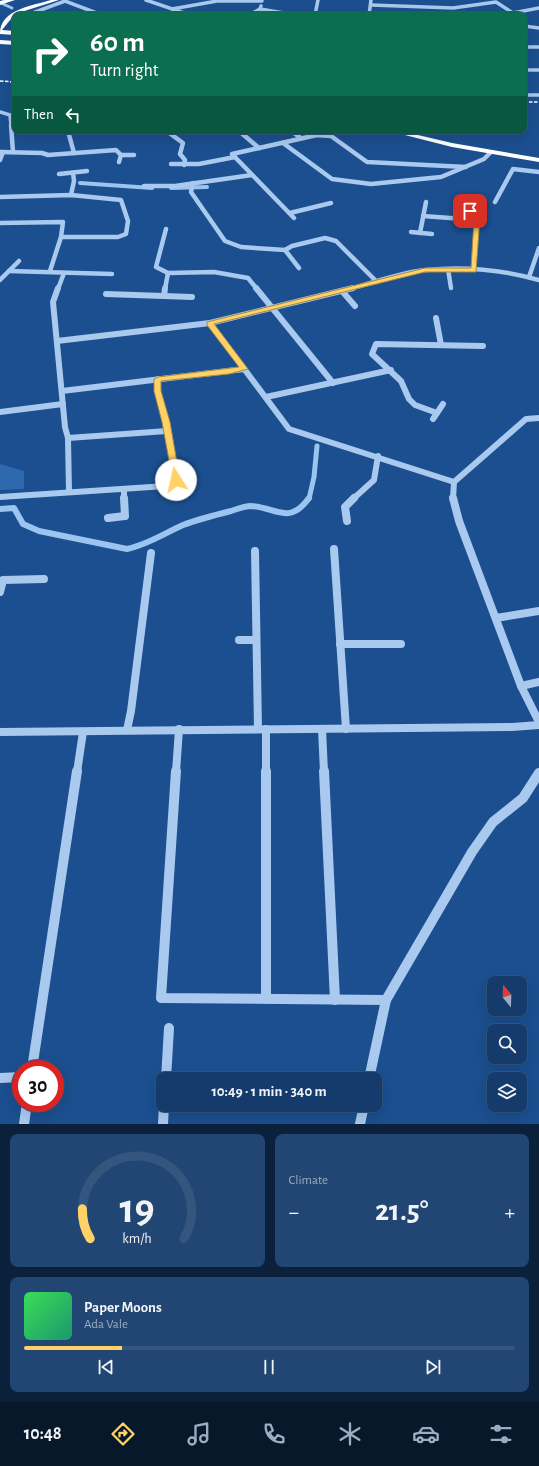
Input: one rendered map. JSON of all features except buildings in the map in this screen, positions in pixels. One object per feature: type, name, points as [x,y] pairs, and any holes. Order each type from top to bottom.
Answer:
[{"type":"highway","points":[[0,3],[11,0]]},
{"type":"highway","points":[[16,12],[56,0]]},
{"type":"highway","points":[[12,14],[0,31],[12,33]]},
{"type":"highway","points":[[0,42],[12,43]]},
{"type":"highway","points":[[405,134],[490,153],[539,160]]},
{"type":"street","points":[[146,0],[180,12]]},
{"type":"street","points":[[315,12],[318,0]]},
{"type":"street","points":[[370,12],[371,0]]},
{"type":"street","points":[[371,5],[453,8],[501,0]]},
{"type":"street","points":[[32,12],[65,1],[94,12]]},
{"type":"street","points":[[172,9],[192,3],[262,1],[260,9]]},
{"type":"street","points":[[496,2],[510,12]]},
{"type":"street","points":[[522,12],[539,8]]},
{"type":"street","points":[[254,12],[260,9],[278,12]]},
{"type":"street","points":[[527,26],[539,27]]},
{"type":"street","points":[[527,47],[539,47]]},
{"type":"street","points":[[527,70],[539,70]]},
{"type":"street","points":[[527,95],[539,96]]},
{"type":"street","points":[[0,112],[10,115],[12,152]]},
{"type":"street","points":[[69,134],[74,153]]},
{"type":"street","points":[[170,134],[183,144],[180,154],[185,160],[184,165]]},
{"type":"street","points":[[243,134],[259,148]]},
{"type":"street","points":[[296,134],[302,138]]},
{"type":"street","points":[[294,218],[232,154],[317,135],[331,136],[367,162],[466,167]]},
{"type":"street","points":[[283,143],[332,179],[371,184],[441,177],[484,159],[490,153]]},
{"type":"street","points":[[0,160],[2,152],[48,154],[116,150],[121,155],[134,155]]},
{"type":"street","points":[[120,162],[121,155]]},
{"type":"street","points":[[170,164],[199,164],[235,157]]},
{"type":"street","points":[[495,202],[513,169],[539,172]]},
{"type":"street","points":[[59,174],[88,172]]},
{"type":"street","points":[[71,195],[74,180],[73,173]]},
{"type":"street","points":[[144,186],[175,186],[252,175]]},
{"type":"street","points":[[193,183],[192,192],[225,241],[241,247],[285,250],[292,246],[325,238],[336,241],[377,282]]},
{"type":"street","points":[[0,197],[71,195],[121,200],[129,215],[126,234],[118,237],[61,237]]},
{"type":"street","points":[[420,233],[426,202]]},
{"type":"street","points":[[290,213],[331,203]]},
{"type":"street","points":[[464,206],[477,216],[474,270]]},
{"type":"street","points":[[423,216],[477,220]]},
{"type":"street","points":[[0,223],[64,222],[61,237],[50,271]]},
{"type":"street","points":[[166,229],[156,267],[168,273],[214,272],[248,278],[333,383]]},
{"type":"street","points":[[411,232],[432,234]]},
{"type":"street","points":[[529,278],[539,248]]},
{"type":"street","points":[[285,250],[299,268]]},
{"type":"street","points":[[0,280],[19,261]]},
{"type":"street","points":[[448,269],[451,288]]},
{"type":"street","points":[[57,341],[210,323],[425,270],[448,269],[509,272],[539,280]]},
{"type":"street","points":[[9,271],[112,274]]},
{"type":"street","points":[[64,273],[53,302],[63,404],[68,438],[69,492]]},
{"type":"street","points":[[164,296],[168,273]]},
{"type":"street","points":[[342,291],[355,306]]},
{"type":"street","points":[[106,294],[192,297]]},
{"type":"street","points":[[436,318],[441,345]]},
{"type":"street","points":[[210,323],[289,429],[378,456],[454,482]]},
{"type":"street","points":[[437,413],[415,405],[409,399],[401,381],[391,370],[372,354],[376,344],[484,346]]},
{"type":"street","points":[[62,391],[244,369]]},
{"type":"street","points":[[266,397],[391,370]]},
{"type":"street","points":[[0,497],[166,486],[176,480],[167,431],[157,391],[158,379]]},
{"type":"street","points":[[0,412],[63,404]]},
{"type":"street","points":[[433,419],[443,404]]},
{"type":"street","points":[[0,732],[83,732],[179,729],[512,727],[539,723],[521,686],[459,521],[454,500],[454,482],[526,419],[539,418]]},
{"type":"street","points":[[68,438],[167,431]]},
{"type":"street","points":[[347,521],[345,507],[374,480],[378,456]]},
{"type":"street","points":[[108,518],[125,516],[124,488]]},
{"type":"street","points":[[334,549],[346,729]]},
{"type":"street","points":[[255,551],[256,640],[262,729],[266,999]]},
{"type":"street","points":[[127,730],[131,711],[151,553]]},
{"type":"street","points":[[0,592],[3,580],[44,579]]},
{"type":"street","points":[[496,618],[539,612]]},
{"type":"street","points":[[240,640],[256,640]]},
{"type":"street","points":[[340,644],[401,644]]},
{"type":"street","points":[[521,686],[539,682]]},
{"type":"street","points":[[179,729],[160,998],[386,1000]]},
{"type":"street","points":[[322,729],[335,1000]]},
{"type":"street","points":[[33,1060],[83,732]]},
{"type":"street","points":[[371,1072],[386,1000],[459,877],[472,852],[493,822],[523,798],[539,773]]},
{"type":"street","points":[[166,1072],[169,1028]]},
{"type":"street","points":[[0,1078],[12,1077]]},
{"type":"street","points":[[24,1124],[26,1112]]},
{"type":"street","points":[[163,1124],[164,1112]]},
{"type":"street","points":[[360,1124],[363,1112]]},
{"type":"shaded area","points":[[0,464],[24,471],[24,489],[0,490]]},
{"type":"waterway","points":[[4,0],[3,4],[12,8]]},
{"type":"waterway","points":[[80,183],[152,188]]},
{"type":"waterway","points":[[171,188],[207,187]]},
{"type":"waterway","points":[[309,499],[314,477],[317,446]]},
{"type":"waterway","points":[[0,509],[14,508],[23,524],[39,531],[127,549],[149,542],[176,528],[207,517],[251,506],[288,513],[295,511],[309,498]]},
{"type":"railway","points":[[0,81],[12,82]]},
{"type":"railway","points":[[527,102],[539,102]]},
{"type":"route","points":[[176,480],[166,422],[157,391],[158,379],[229,372],[244,369],[210,323],[425,270],[474,270],[477,216],[470,211]]}]
